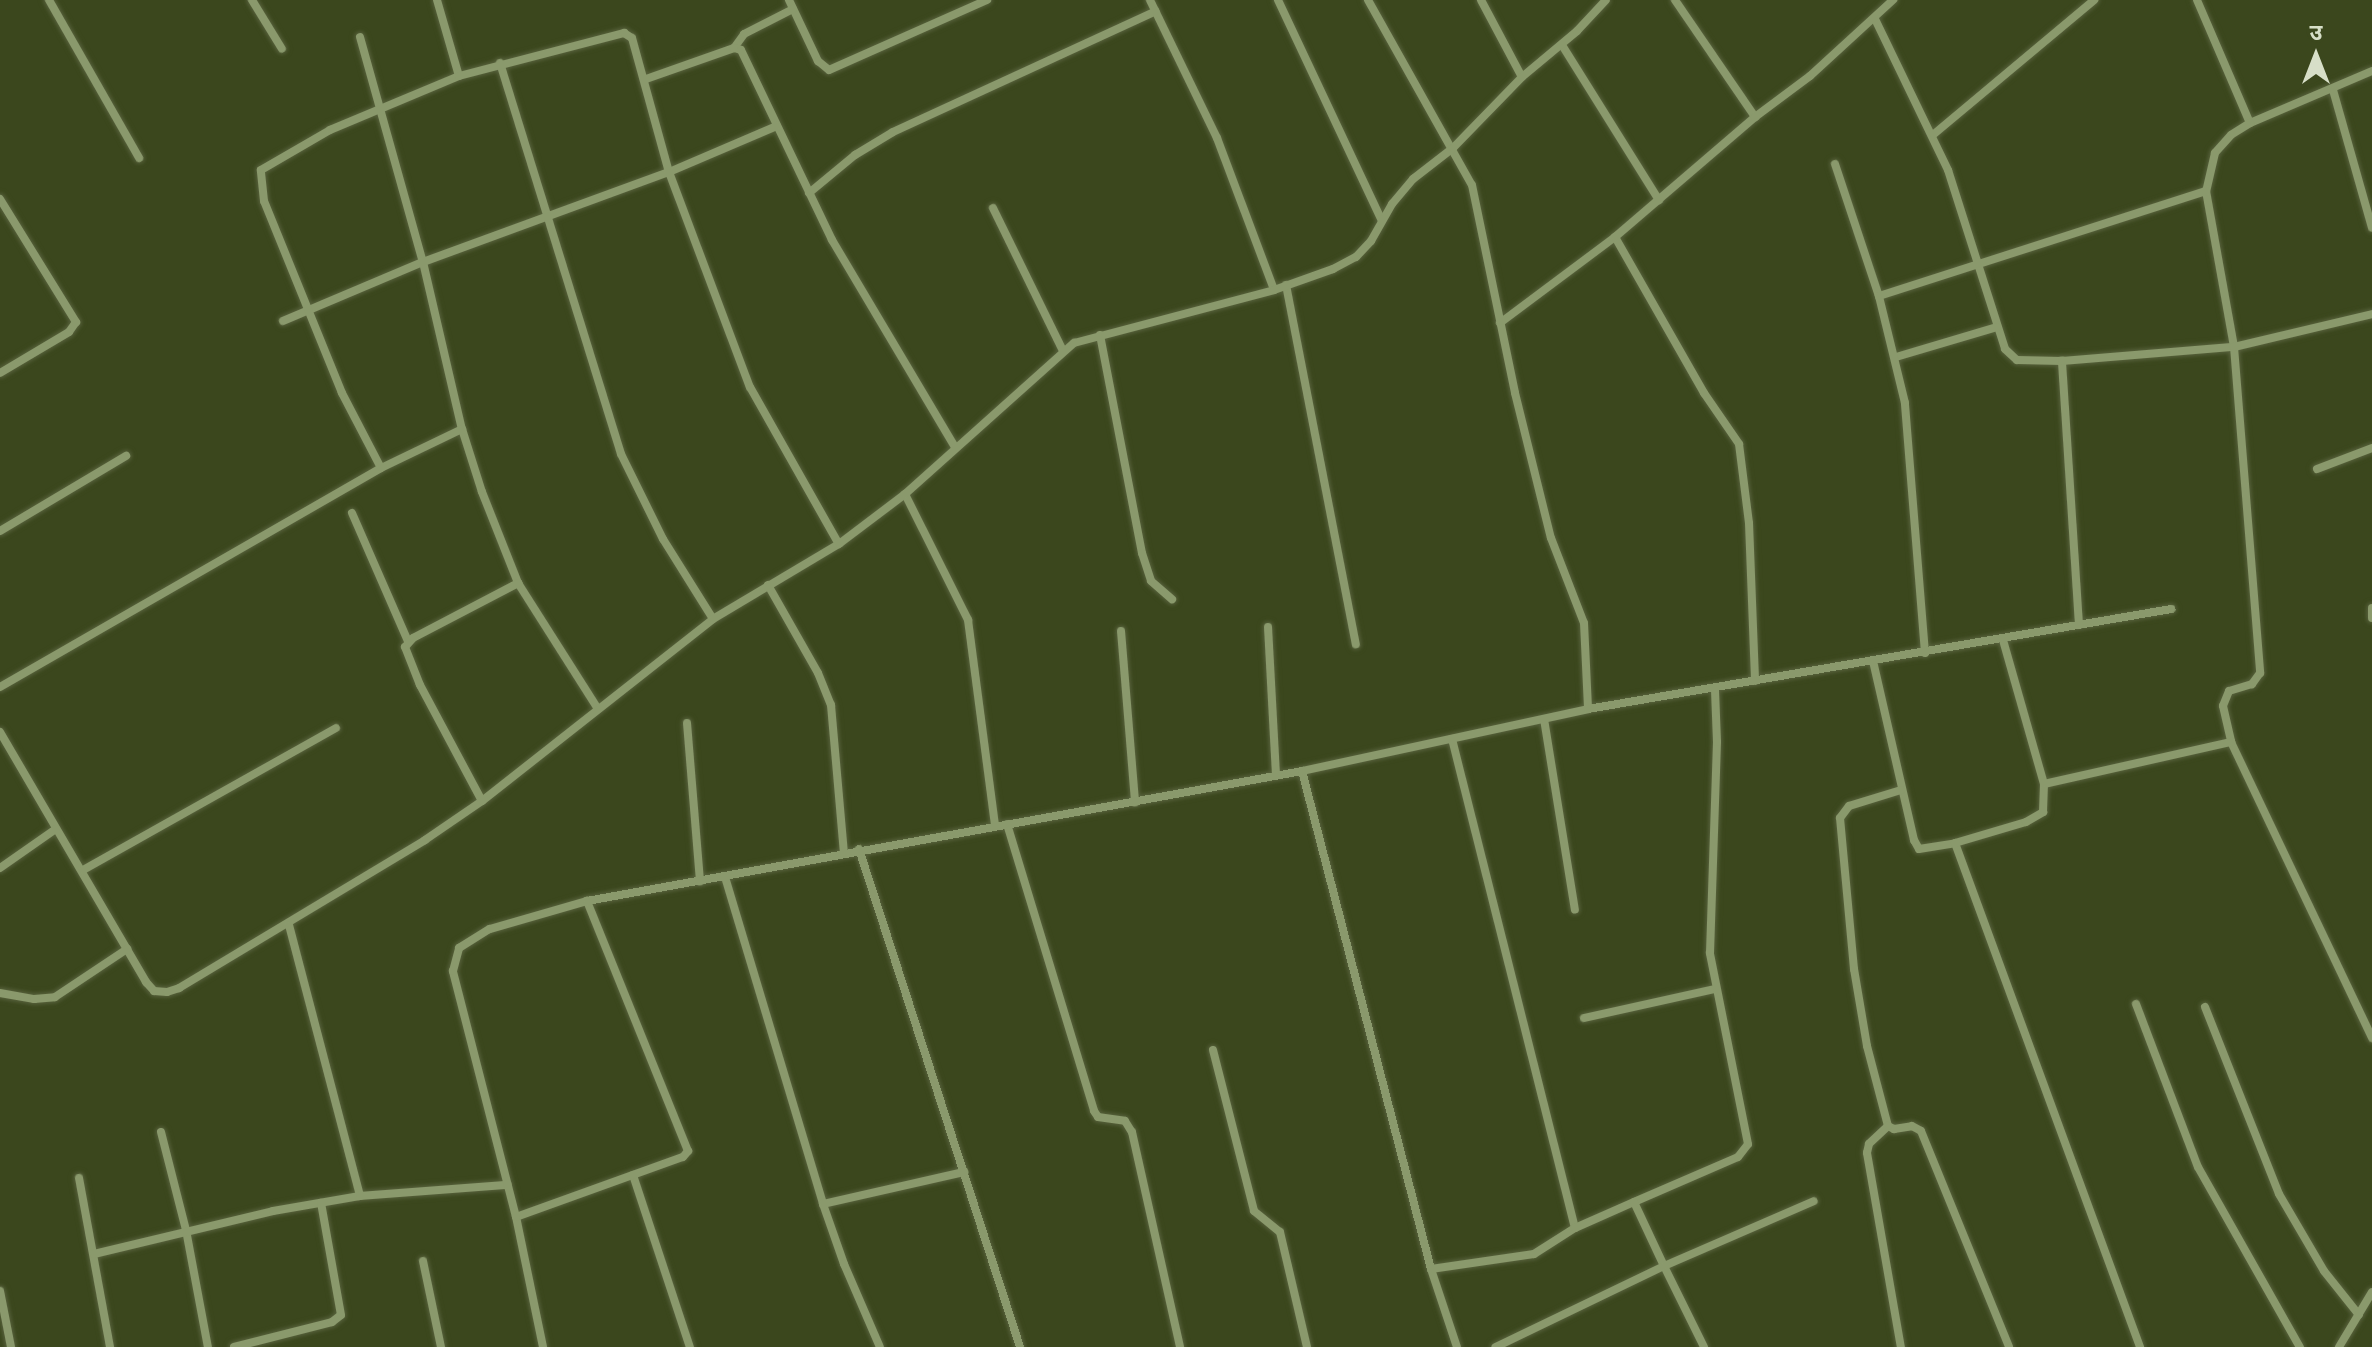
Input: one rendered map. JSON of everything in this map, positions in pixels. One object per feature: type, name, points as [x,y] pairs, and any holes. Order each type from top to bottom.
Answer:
[{"type":"street","points":[[49,0],[139,158]]},
{"type":"street","points":[[252,0],[282,49]]},
{"type":"street","points":[[437,0],[459,76]]},
{"type":"street","points":[[646,79],[734,48],[744,34],[791,5],[818,61],[829,70],[987,0]]},
{"type":"street","points":[[1150,0],[1217,138],[1274,290]]},
{"type":"street","points":[[1278,0],[1382,221]]},
{"type":"street","points":[[1368,0],[1472,185],[1500,323],[1551,538],[1584,623],[1588,709]]},
{"type":"street","points":[[1481,0],[1522,77]]},
{"type":"street","points":[[1591,0],[1595,10]]},
{"type":"street","points":[[0,732],[146,982],[154,991],[167,992],[289,925],[482,801],[713,619],[839,544],[905,494],[1063,351],[1100,335],[1274,290],[1333,269],[1356,257],[1371,241],[1413,179],[1453,148],[1522,77],[1562,45],[1606,0]]},
{"type":"street","points":[[1675,0],[1755,117]]},
{"type":"street","points":[[1500,323],[1615,237],[1755,117],[1810,76],[1893,0]]},
{"type":"street","points":[[1934,134],[2094,0]]},
{"type":"street","points":[[2197,0],[2250,123]]},
{"type":"street","points":[[809,193],[855,155],[893,132],[1156,11]]},
{"type":"street","points":[[1875,19],[1934,134],[1979,261],[2005,349],[2017,360],[2062,361],[2234,347],[2372,314]]},
{"type":"street","points":[[381,468],[342,393],[264,201],[261,170],[330,130],[459,76],[624,33],[632,38],[646,79],[669,172],[750,387],[839,544]]},
{"type":"street","points":[[360,37],[423,262],[462,429],[518,583],[598,709]]},
{"type":"street","points":[[1562,45],[1659,200]]},
{"type":"street","points":[[734,48],[744,55],[809,193],[879,323],[955,447]]},
{"type":"street","points":[[500,63],[621,454],[663,539],[713,619]]},
{"type":"street","points":[[2372,71],[2250,123],[2231,135],[2215,153],[2206,191],[2234,347],[2260,673],[2252,684],[2224,696],[2231,742],[2369,1022],[2372,1038]]},
{"type":"street","points":[[2333,90],[2372,228]]},
{"type":"street","points":[[283,321],[423,262],[669,172],[777,126]]},
{"type":"street","points":[[1835,164],[1896,357],[1911,454],[1925,653]]},
{"type":"street","points":[[1879,296],[1979,261],[2206,191]]},
{"type":"street","points":[[0,199],[76,322],[69,332],[0,373]]},
{"type":"street","points":[[993,208],[1063,351]]},
{"type":"street","points":[[1615,237],[1704,393],[1739,444],[1749,523],[1755,681]]},
{"type":"street","points":[[1286,285],[1356,644]]},
{"type":"street","points":[[1896,357],[1997,327]]},
{"type":"street","points":[[1100,335],[1142,553],[1151,581],[1172,599]]},
{"type":"street","points":[[2062,361],[2079,625]]},
{"type":"street","points":[[0,687],[381,468],[462,429]]},
{"type":"street","points":[[2317,469],[2372,448]]},
{"type":"street","points":[[0,531],[126,456]]},
{"type":"street","points":[[905,494],[968,620],[995,826]]},
{"type":"street","points":[[352,513],[408,641]]},
{"type":"street","points":[[482,801],[404,652],[408,641],[518,583]]},
{"type":"street","points":[[768,585],[818,673],[831,705],[844,853]]},
{"type":"street","points":[[2372,608],[2372,618]]},
{"type":"street","points":[[543,1347],[516,1217],[453,971],[455,957],[468,940],[490,929],[587,901],[859,849],[1302,771],[1588,709],[2171,609]]},
{"type":"street","points":[[1268,627],[1276,775]]},
{"type":"street","points":[[1121,631],[1135,802]]},
{"type":"street","points":[[1873,661],[1915,845],[1925,848],[1955,843],[2035,819],[2043,812],[2044,784],[2003,640]]},
{"type":"street","points":[[1431,1269],[1534,1254],[1575,1228],[1738,1157],[1746,1149],[1715,989],[1709,901],[1717,742],[1715,689]]},
{"type":"street","points":[[1544,719],[1575,910]]},
{"type":"street","points":[[687,723],[700,881]]},
{"type":"street","points":[[83,870],[336,728]]},
{"type":"street","points":[[1452,739],[1575,1228]]},
{"type":"street","points":[[2044,784],[2231,742]]},
{"type":"street","points":[[1302,771],[1431,1269],[1457,1347]]},
{"type":"street","points":[[1888,1126],[1860,1007],[1840,818],[1849,806],[1901,790]]},
{"type":"street","points":[[1007,824],[1094,1111],[1098,1117],[1125,1121],[1132,1132],[1180,1347]]},
{"type":"street","points":[[0,868],[56,829]]},
{"type":"street","points":[[1955,843],[2140,1347]]},
{"type":"street","points":[[859,849],[1020,1347]]},
{"type":"street","points":[[725,877],[823,1204],[844,1264],[880,1347]]},
{"type":"street","points":[[516,1217],[683,1157],[688,1147],[587,901]]},
{"type":"street","points":[[289,925],[360,1196]]},
{"type":"street","points":[[0,993],[34,999],[55,997],[127,949]]},
{"type":"street","points":[[1584,1018],[1715,989]]},
{"type":"street","points":[[2136,1004],[2198,1167],[2300,1347]]},
{"type":"street","points":[[2205,1007],[2279,1194],[2324,1271],[2359,1315]]},
{"type":"street","points":[[1213,1050],[1254,1211],[1280,1232],[1307,1347]]},
{"type":"street","points":[[1888,1126],[1869,1144],[1867,1153],[1901,1347]]},
{"type":"street","points":[[1888,1126],[1894,1129],[1912,1126],[1921,1131],[2009,1347]]},
{"type":"street","points":[[161,1132],[186,1230],[208,1347]]},
{"type":"street","points":[[823,1204],[964,1172]]},
{"type":"street","points":[[633,1175],[690,1347]]},
{"type":"street","points":[[79,1178],[110,1347]]},
{"type":"street","points":[[94,1254],[186,1230],[360,1196],[508,1185]]},
{"type":"street","points":[[1496,1347],[1664,1266],[1814,1201]]},
{"type":"street","points":[[1634,1202],[1704,1347]]},
{"type":"street","points":[[234,1347],[332,1322],[341,1315],[321,1203]]},
{"type":"street","points":[[423,1261],[441,1347]]},
{"type":"street","points":[[0,1291],[11,1347]]},
{"type":"street","points":[[2339,1347],[2372,1292]]}]
